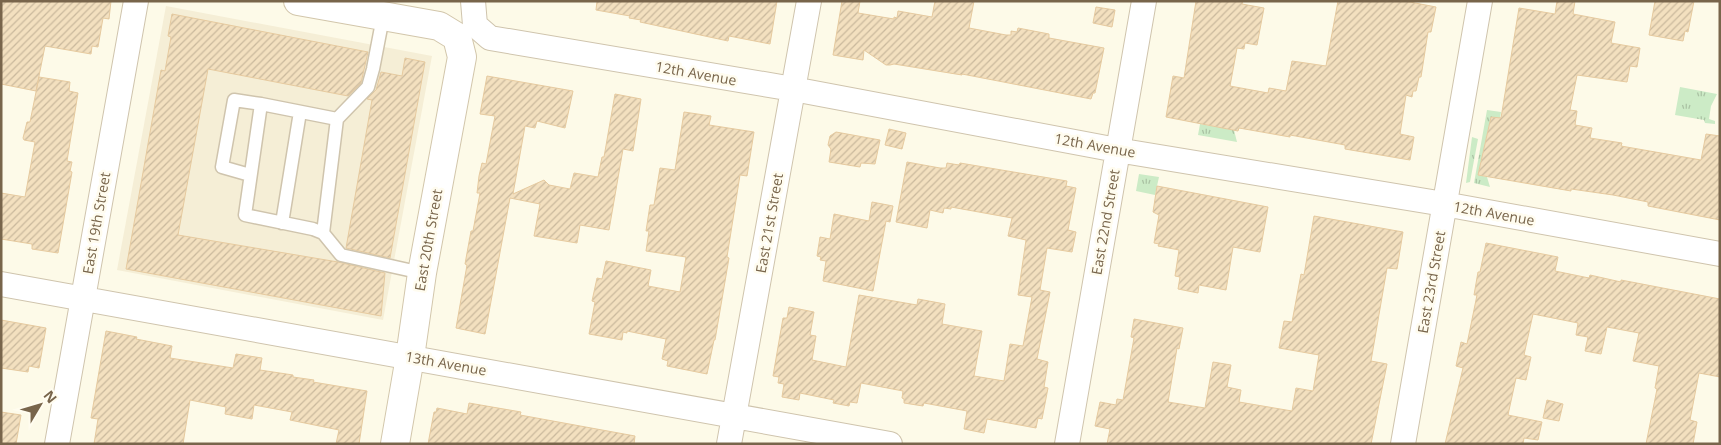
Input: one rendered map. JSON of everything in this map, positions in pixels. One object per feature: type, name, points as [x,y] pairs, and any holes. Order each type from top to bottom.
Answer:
[{"type":"street","name":"East 19th Street","points":[[57,444],[136,1]]},
{"type":"street","name":"12th Avenue","points":[[298,1],[466,31],[490,38],[793,89],[1118,150],[1444,204],[1720,254]]},
{"type":"street","name":"East 20th Street","points":[[395,444],[422,273],[473,1]]},
{"type":"street","name":"East 21st Street","points":[[729,444],[809,1]]},
{"type":"street","name":"East 22nd Street","points":[[1067,444],[1144,1]]},
{"type":"street","name":"East 23rd Street","points":[[1403,444],[1480,1]]},
{"type":"street","name":"13th Avenue","points":[[1,284],[890,444]]},
{"type":"lane","points":[[323,232],[337,119],[368,87],[383,17]]},
{"type":"lane","points":[[250,175],[222,168],[234,100],[337,119]]},
{"type":"lane","points":[[261,104],[245,215],[323,232],[341,255],[422,273]]},
{"type":"lane","points":[[282,223],[300,112]]},
{"type":"shaded area","points":[[166,6],[432,56],[383,320],[117,270]]},
{"type":"green space","points":[[1680,87],[1717,94],[1711,106],[1709,119],[1715,121],[1715,124],[1675,115]]},
{"type":"green space","points":[[1487,110],[1501,112],[1500,118],[1491,117],[1478,175],[1487,177],[1490,187],[1474,183]]},
{"type":"green space","points":[[1200,124],[1234,130],[1237,142],[1198,135]]},
{"type":"green space","points":[[1472,137],[1478,139],[1470,182],[1466,183]]},
{"type":"green space","points":[[1139,174],[1159,177],[1155,195],[1136,191]]},
{"type":"building","points":[[1,1],[111,1],[109,19],[103,18],[98,47],[92,46],[91,54],[45,46],[36,91],[1,84]]},
{"type":"building","points":[[597,1],[777,1],[770,44],[729,36],[728,41],[640,22],[641,20],[629,18],[630,16],[596,10]]},
{"type":"building","points":[[842,1],[860,1],[858,13],[894,19],[894,17],[897,18],[898,11],[932,17],[935,1],[974,1],[969,28],[1011,35],[1011,31],[1017,32],[1018,28],[1049,34],[1049,38],[1104,48],[1095,93],[1093,93],[1091,99],[962,74],[894,64],[886,65],[864,50],[863,60],[833,55]]},
{"type":"building","points":[[1196,1],[1243,1],[1242,4],[1264,8],[1257,45],[1245,43],[1244,49],[1237,48],[1230,86],[1268,93],[1269,88],[1286,91],[1292,61],[1326,66],[1338,1],[1405,1],[1436,7],[1431,32],[1428,32],[1421,77],[1419,77],[1416,91],[1413,91],[1412,97],[1406,95],[1400,134],[1414,137],[1410,160],[1345,149],[1345,145],[1290,135],[1290,137],[1239,128],[1238,131],[1166,117],[1173,76],[1184,78]]},
{"type":"building","points":[[1557,1],[1575,1],[1573,14],[1615,22],[1611,43],[1640,48],[1637,67],[1630,66],[1627,82],[1577,75],[1570,110],[1577,111],[1575,125],[1592,128],[1590,138],[1622,143],[1621,146],[1701,160],[1706,134],[1720,136],[1720,220],[1648,206],[1648,202],[1613,195],[1571,189],[1571,191],[1478,175],[1491,117],[1501,118],[1519,8],[1555,14]]},
{"type":"building","points":[[1655,1],[1694,1],[1688,32],[1685,31],[1683,41],[1649,35]]},
{"type":"building","points":[[1096,7],[1115,10],[1112,27],[1093,23]]},
{"type":"building","points":[[172,14],[368,52],[361,83],[348,96],[208,69],[178,235],[338,262],[385,273],[381,316],[126,269],[161,70],[165,71],[171,37],[168,36]]},
{"type":"building","points":[[405,58],[425,62],[390,258],[346,248],[372,100],[367,99],[376,90],[381,72],[402,76]]},
{"type":"building","points":[[487,76],[573,91],[565,128],[537,121],[535,128],[525,126],[513,194],[544,180],[549,185],[570,189],[574,173],[598,177],[602,157],[604,157],[615,94],[641,99],[633,151],[623,149],[609,230],[580,225],[577,243],[534,236],[540,204],[510,198],[485,334],[456,328],[467,265],[465,264],[480,193],[477,193],[479,176],[482,163],[486,164],[495,116],[480,114]]},
{"type":"building","points":[[39,77],[70,82],[69,91],[78,93],[67,161],[72,162],[70,171],[72,172],[58,253],[32,249],[32,244],[1,239],[1,193],[25,197],[35,142],[24,140],[23,138],[27,122],[30,122]]},
{"type":"building","points":[[684,112],[711,116],[709,125],[754,132],[747,176],[740,175],[727,257],[729,258],[715,340],[707,374],[667,366],[668,361],[662,359],[666,339],[627,331],[627,333],[623,332],[622,340],[589,334],[595,302],[592,301],[597,278],[602,279],[606,261],[651,270],[648,286],[680,292],[686,257],[646,251],[649,231],[646,231],[650,205],[654,205],[660,168],[675,170]]},
{"type":"building","points":[[889,129],[906,133],[902,149],[885,145]]},
{"type":"building","points":[[836,132],[880,140],[875,164],[861,163],[860,167],[829,162],[831,149],[828,145],[830,136]]},
{"type":"building","points":[[907,162],[940,168],[946,168],[947,163],[959,165],[960,163],[1067,181],[1066,186],[1076,188],[1068,230],[1076,232],[1072,252],[1047,248],[1040,290],[1050,292],[1037,359],[1048,362],[1044,387],[1048,388],[1042,419],[1038,418],[1036,428],[987,419],[984,433],[964,429],[967,411],[924,403],[923,406],[904,403],[902,398],[903,391],[861,383],[857,403],[850,402],[849,406],[833,403],[834,400],[800,393],[799,400],[782,397],[784,384],[778,383],[779,377],[773,376],[783,318],[787,318],[789,307],[814,312],[810,335],[816,336],[812,360],[846,367],[859,295],[917,305],[918,299],[945,304],[942,324],[982,331],[974,376],[1004,381],[1010,344],[1023,346],[1032,297],[1018,295],[1026,240],[1008,236],[1012,218],[951,207],[951,209],[944,208],[943,213],[930,210],[927,228],[896,222]]},
{"type":"building","points":[[1157,186],[1268,207],[1260,252],[1233,247],[1226,290],[1199,285],[1198,293],[1178,289],[1180,277],[1175,276],[1179,250],[1158,246],[1159,244],[1154,243],[1159,215],[1153,212]]},
{"type":"building","points":[[872,202],[893,206],[890,222],[886,221],[873,291],[823,281],[826,261],[820,260],[821,257],[817,256],[820,237],[830,239],[834,214],[869,221]]},
{"type":"building","points":[[1314,216],[1403,232],[1397,269],[1387,268],[1371,361],[1387,364],[1371,444],[1107,444],[1110,429],[1095,426],[1100,402],[1116,405],[1117,399],[1123,400],[1134,338],[1131,337],[1134,319],[1183,328],[1179,349],[1177,348],[1168,402],[1205,408],[1213,362],[1231,365],[1227,387],[1241,390],[1239,402],[1292,411],[1296,388],[1313,391],[1319,355],[1279,348],[1284,321],[1292,322],[1301,274],[1304,275]]},
{"type":"building","points":[[1486,243],[1558,257],[1555,271],[1589,278],[1590,275],[1621,282],[1621,280],[1720,299],[1720,377],[1699,373],[1690,420],[1697,422],[1693,444],[1646,444],[1657,389],[1655,388],[1659,366],[1633,361],[1639,333],[1607,327],[1601,354],[1585,351],[1588,337],[1576,335],[1578,323],[1533,314],[1524,355],[1531,357],[1526,380],[1516,378],[1508,415],[1542,422],[1538,440],[1524,438],[1523,444],[1445,444],[1463,368],[1456,366],[1461,342],[1467,344],[1477,295],[1474,295],[1478,272],[1480,272]]},
{"type":"building","points":[[1,320],[46,328],[39,368],[29,366],[28,372],[1,368]]},
{"type":"building","points":[[106,331],[172,346],[170,358],[233,368],[236,354],[262,358],[260,370],[293,375],[293,377],[314,380],[313,382],[367,391],[359,444],[336,444],[339,430],[290,420],[292,412],[254,405],[252,419],[225,414],[226,407],[190,400],[183,444],[94,444],[98,419],[91,418]]},
{"type":"building","points":[[1547,400],[1563,404],[1559,421],[1543,418]]},
{"type":"building","points":[[469,403],[521,412],[520,415],[635,436],[634,444],[428,444],[434,412],[436,412],[437,408],[467,414]]},
{"type":"building","points":[[1,412],[21,415],[16,444],[1,444]]}]
